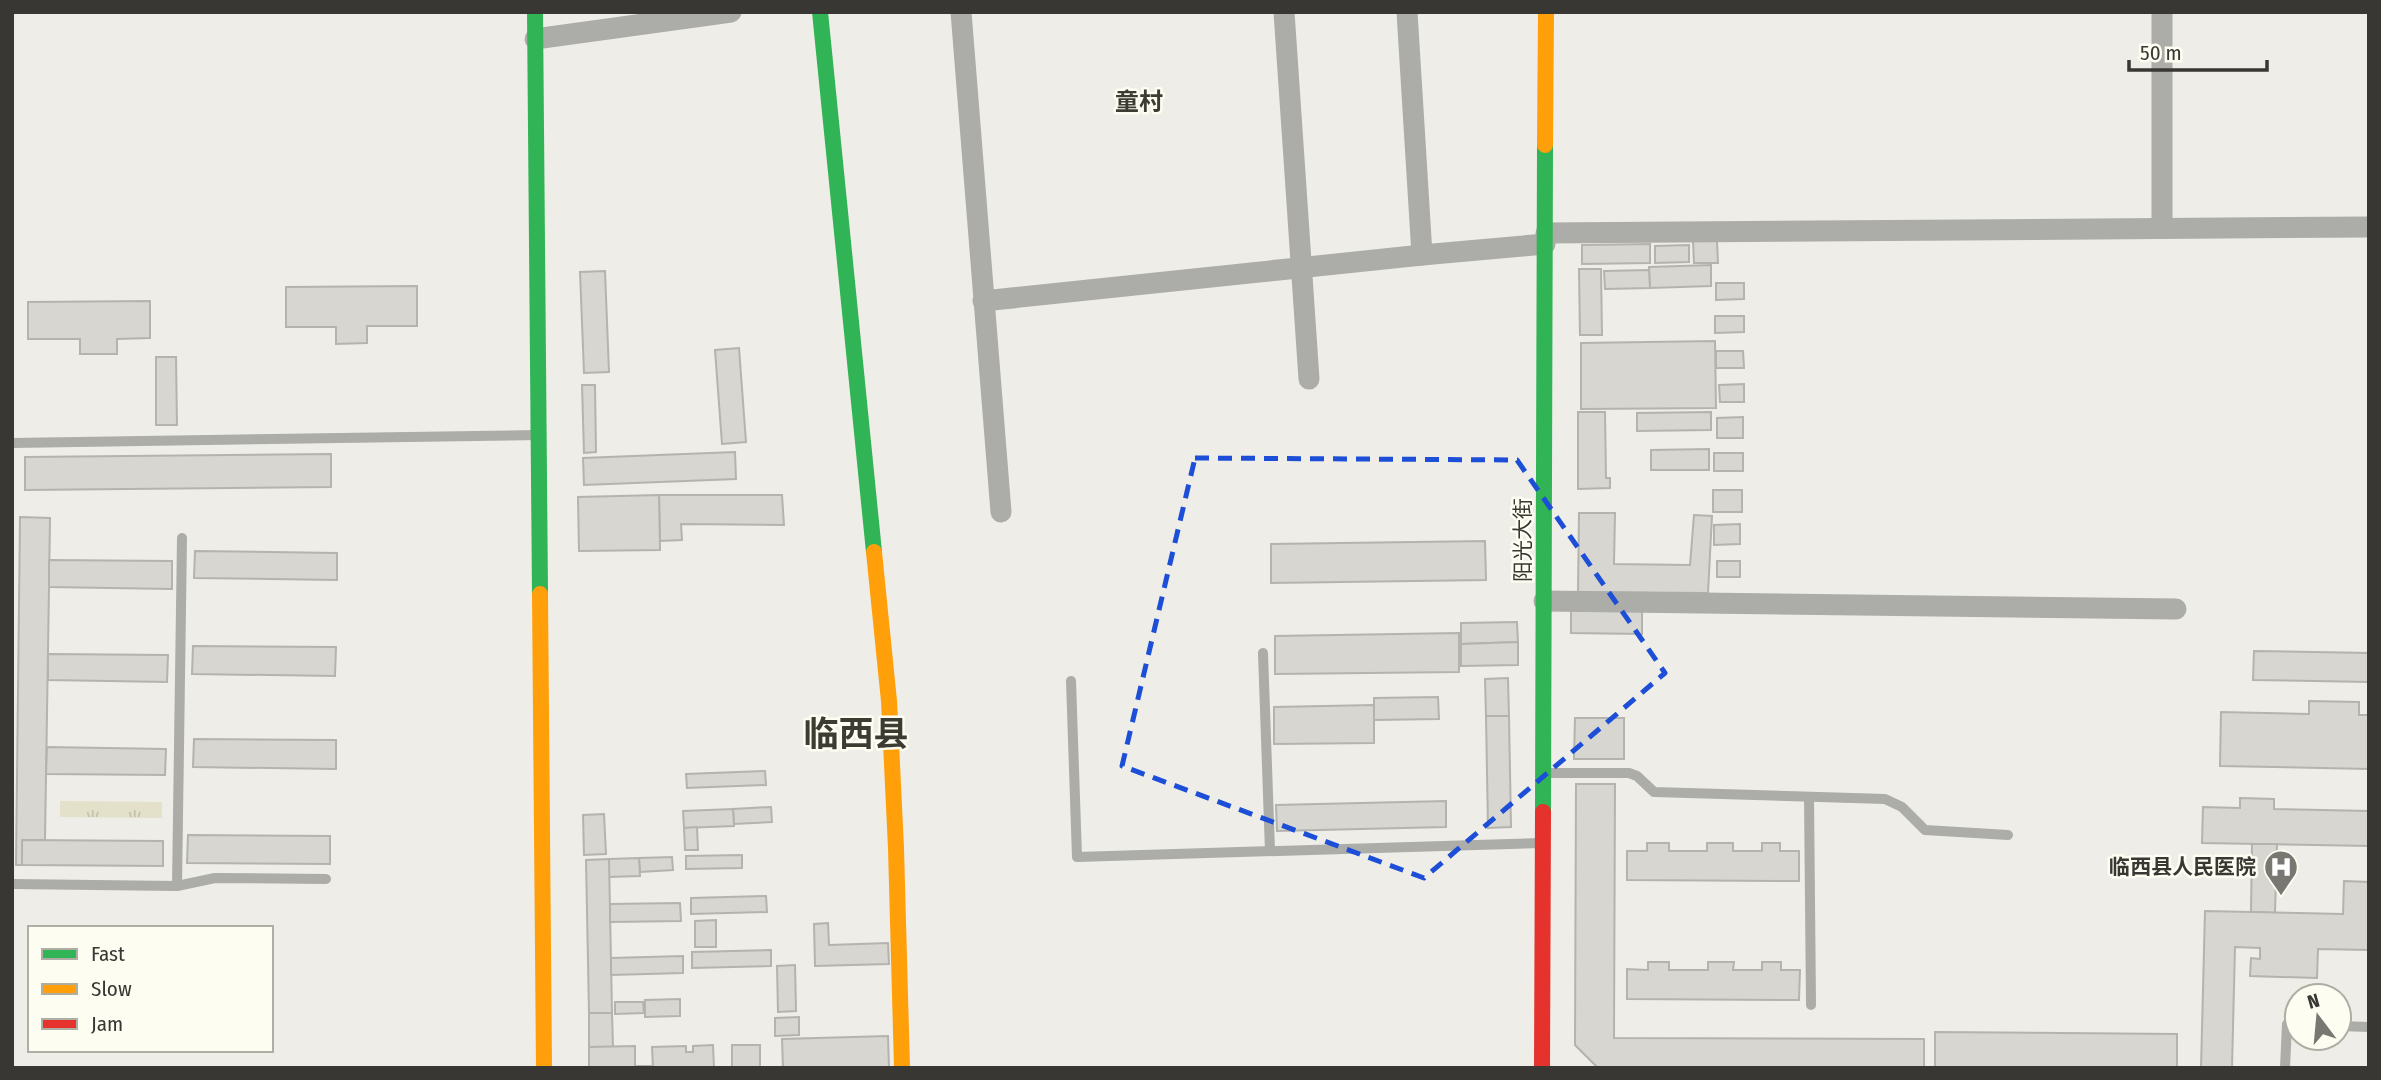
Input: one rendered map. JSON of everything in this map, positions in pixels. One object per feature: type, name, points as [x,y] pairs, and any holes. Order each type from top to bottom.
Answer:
[{"type":"street","points":[[535,12],[544,1068]]},
{"type":"street","points":[[535,39],[731,12]]},
{"type":"street","points":[[820,12],[889,701],[902,1068]]},
{"type":"street","points":[[961,12],[1001,512]]},
{"type":"street","points":[[1284,12],[1310,379]]},
{"type":"street","points":[[1407,12],[1422,255]]},
{"type":"street","name":"阳光大街","points":[[1542,1068],[1546,12]]},
{"type":"street","points":[[2162,12],[2162,228]]},
{"type":"street","points":[[983,301],[1422,255],[1546,239],[2369,227]]},
{"type":"street","points":[[1544,601],[2176,609]]},
{"type":"lane","points":[[12,443],[538,435]]},
{"type":"lane","points":[[177,886],[182,538]]},
{"type":"lane","points":[[1263,653],[1270,851]]},
{"type":"lane","points":[[1070,681],[1077,857],[1543,843]]},
{"type":"lane","points":[[1544,773],[1629,773],[1637,776],[1654,792],[1885,799],[1902,807],[1925,830],[2008,835]]},
{"type":"lane","points":[[1809,797],[1811,1005]]},
{"type":"lane","points":[[12,884],[177,886],[215,878],[326,879]]},
{"type":"highlighted area","points":[[1195,458],[1517,460],[1665,673],[1424,878],[1122,766]]},
{"type":"green space","points":[[60,801],[162,802],[162,818],[60,817]]},
{"type":"building","points":[[1693,241],[1717,241],[1718,263],[1694,263]]},
{"type":"building","points":[[1650,244],[1650,263],[1582,264],[1582,245]]},
{"type":"building","points":[[1689,245],[1689,262],[1655,263],[1655,246]]},
{"type":"building","points":[[1711,265],[1711,286],[1650,288],[1649,267]]},
{"type":"building","points":[[1579,269],[1601,269],[1602,335],[1580,335]]},
{"type":"building","points":[[1649,270],[1650,288],[1605,289],[1604,271]]},
{"type":"building","points":[[605,271],[609,372],[584,373],[580,272]]},
{"type":"building","points":[[1716,283],[1744,283],[1744,299],[1716,300]]},
{"type":"building","points":[[417,286],[417,326],[367,326],[367,343],[336,344],[336,327],[286,327],[286,287]]},
{"type":"building","points":[[150,301],[150,338],[117,339],[117,354],[80,354],[80,339],[28,339],[28,302]]},
{"type":"building","points":[[1715,316],[1744,316],[1744,332],[1715,333]]},
{"type":"building","points":[[1715,341],[1716,408],[1581,409],[1581,343]]},
{"type":"building","points":[[739,348],[746,442],[722,444],[715,350]]},
{"type":"building","points":[[1716,351],[1743,351],[1744,368],[1716,368]]},
{"type":"building","points":[[156,357],[176,357],[177,425],[156,425]]},
{"type":"building","points":[[1744,384],[1744,402],[1720,402],[1719,385]]},
{"type":"building","points":[[582,385],[595,385],[596,452],[584,453]]},
{"type":"building","points":[[1578,412],[1605,412],[1606,478],[1610,478],[1610,488],[1578,489]]},
{"type":"building","points":[[1711,412],[1711,430],[1637,431],[1637,413]]},
{"type":"building","points":[[1743,417],[1743,438],[1717,438],[1717,418]]},
{"type":"building","points":[[1709,449],[1709,470],[1651,470],[1651,450]]},
{"type":"building","points":[[735,452],[736,479],[584,485],[583,458]]},
{"type":"building","points":[[1714,453],[1743,453],[1743,471],[1714,471]]},
{"type":"building","points":[[331,454],[331,487],[25,490],[25,457]]},
{"type":"building","points":[[1713,490],[1742,490],[1742,512],[1713,512]]},
{"type":"building","points":[[659,495],[782,495],[784,525],[681,524],[682,540],[660,541]]},
{"type":"building","points":[[659,495],[660,550],[579,551],[578,497]]},
{"type":"building","points":[[1579,513],[1615,513],[1614,564],[1690,565],[1694,515],[1712,516],[1708,593],[1578,592]]},
{"type":"building","points":[[20,517],[50,518],[45,840],[22,840],[22,865],[16,865]]},
{"type":"building","points":[[1740,524],[1740,544],[1714,545],[1714,525]]},
{"type":"building","points":[[1485,541],[1486,580],[1271,583],[1271,544]]},
{"type":"building","points":[[195,551],[337,553],[337,580],[194,578]]},
{"type":"building","points":[[49,560],[172,561],[172,589],[49,587]]},
{"type":"building","points":[[1717,561],[1740,561],[1740,577],[1717,577]]},
{"type":"building","points":[[1571,609],[1642,610],[1642,634],[1571,633]]},
{"type":"building","points":[[1517,622],[1518,642],[1461,644],[1461,623]]},
{"type":"building","points":[[1459,633],[1459,672],[1275,674],[1275,636]]},
{"type":"building","points":[[1518,642],[1518,665],[1461,666],[1461,644]]},
{"type":"building","points":[[193,646],[336,647],[335,676],[192,674]]},
{"type":"building","points":[[2254,651],[2369,653],[2369,682],[2253,680]]},
{"type":"building","points":[[48,654],[168,655],[167,682],[48,680]]},
{"type":"building","points":[[1508,678],[1509,716],[1486,716],[1485,679]]},
{"type":"building","points":[[1438,697],[1439,719],[1374,720],[1374,698]]},
{"type":"building","points":[[2309,701],[2359,702],[2359,715],[2369,715],[2369,769],[2220,766],[2221,712],[2309,714]]},
{"type":"building","points":[[1374,705],[1374,743],[1274,744],[1274,707]]},
{"type":"building","points":[[1486,716],[1509,716],[1511,827],[1488,828]]},
{"type":"building","points":[[1575,718],[1624,718],[1624,759],[1574,759]]},
{"type":"building","points":[[194,739],[336,740],[336,769],[193,767]]},
{"type":"building","points":[[47,747],[166,749],[165,775],[46,774]]},
{"type":"building","points":[[765,771],[766,785],[687,788],[686,774]]},
{"type":"building","points":[[1576,784],[1615,784],[1614,1038],[1924,1039],[1924,1068],[1598,1068],[1575,1045]]},
{"type":"building","points":[[2240,798],[2274,799],[2274,809],[2369,811],[2369,846],[2202,843],[2203,807],[2240,808]]},
{"type":"building","points":[[1446,801],[1446,827],[1277,831],[1276,805]]},
{"type":"building","points":[[771,807],[772,822],[734,824],[733,809]]},
{"type":"building","points":[[733,809],[734,826],[684,828],[683,811]]},
{"type":"building","points":[[604,814],[606,854],[584,855],[583,815]]},
{"type":"building","points":[[697,827],[698,850],[685,850],[684,828]]},
{"type":"building","points":[[188,835],[330,836],[330,864],[187,863]]},
{"type":"building","points":[[22,840],[163,841],[163,866],[22,865]]},
{"type":"building","points":[[1647,843],[1669,843],[1669,851],[1707,851],[1707,843],[1733,843],[1733,851],[1762,851],[1762,843],[1780,843],[1780,851],[1799,851],[1799,881],[1627,880],[1627,851],[1647,851]]},
{"type":"building","points":[[2252,844],[2277,844],[2275,913],[2251,912]]},
{"type":"building","points":[[742,855],[742,868],[686,869],[686,856]]},
{"type":"building","points":[[672,857],[673,870],[640,872],[639,858]]},
{"type":"building","points":[[639,858],[640,876],[609,877],[609,859]]},
{"type":"building","points":[[609,859],[612,1013],[589,1013],[586,860]]},
{"type":"building","points":[[2344,881],[2369,882],[2369,950],[2318,949],[2317,978],[2250,976],[2251,958],[2260,959],[2260,948],[2235,947],[2232,1068],[2201,1068],[2205,911],[2343,914]]},
{"type":"building","points":[[766,896],[767,912],[691,914],[691,898]]},
{"type":"building","points":[[680,903],[681,921],[610,922],[610,904]]},
{"type":"building","points":[[716,920],[716,947],[695,947],[695,921]]},
{"type":"building","points":[[828,923],[829,945],[888,943],[889,964],[815,966],[814,924]]},
{"type":"building","points":[[771,950],[771,966],[692,968],[692,952]]},
{"type":"building","points":[[683,956],[683,973],[611,975],[611,958]]},
{"type":"building","points":[[1648,962],[1669,962],[1669,970],[1708,970],[1708,962],[1734,962],[1733,970],[1762,970],[1762,962],[1781,962],[1781,970],[1800,970],[1799,1000],[1627,999],[1627,969],[1648,970]]},
{"type":"building","points":[[795,965],[796,1011],[778,1012],[777,966]]},
{"type":"building","points":[[680,999],[680,1016],[645,1017],[645,1000]]},
{"type":"building","points":[[615,1002],[643,1002],[644,1013],[615,1014]]},
{"type":"building","points":[[589,1013],[612,1013],[613,1047],[589,1047]]},
{"type":"building","points":[[799,1017],[799,1035],[775,1036],[775,1018]]},
{"type":"building","points":[[1935,1032],[2177,1034],[2177,1068],[1935,1068]]},
{"type":"building","points":[[888,1036],[889,1068],[783,1068],[782,1039]]},
{"type":"building","points":[[713,1045],[714,1068],[653,1068],[652,1047],[686,1046],[686,1052],[693,1052],[693,1046]]},
{"type":"building","points":[[732,1045],[760,1045],[760,1068],[732,1068]]},
{"type":"building","points":[[635,1046],[635,1066],[653,1068],[589,1068],[589,1047]]},
{"type":"traffic: fast","points":[[535,12],[540,594]]},
{"type":"traffic: fast","points":[[820,12],[874,552]]},
{"type":"traffic: fast","points":[[1543,812],[1545,145]]},
{"type":"traffic: slow","points":[[1545,145],[1546,12]]},
{"type":"traffic: slow","points":[[874,552],[889,701],[902,1068]]},
{"type":"traffic: slow","points":[[540,594],[544,1068]]},
{"type":"traffic: jam","points":[[1542,1068],[1543,812]]},
{"type":"place","name":"临西县人民医院","points":[[2281,897]]},
{"type":"district","name":"童村","points":[[1139,102]]},
{"type":"district","name":"临西县","points":[[856,734]]}]
